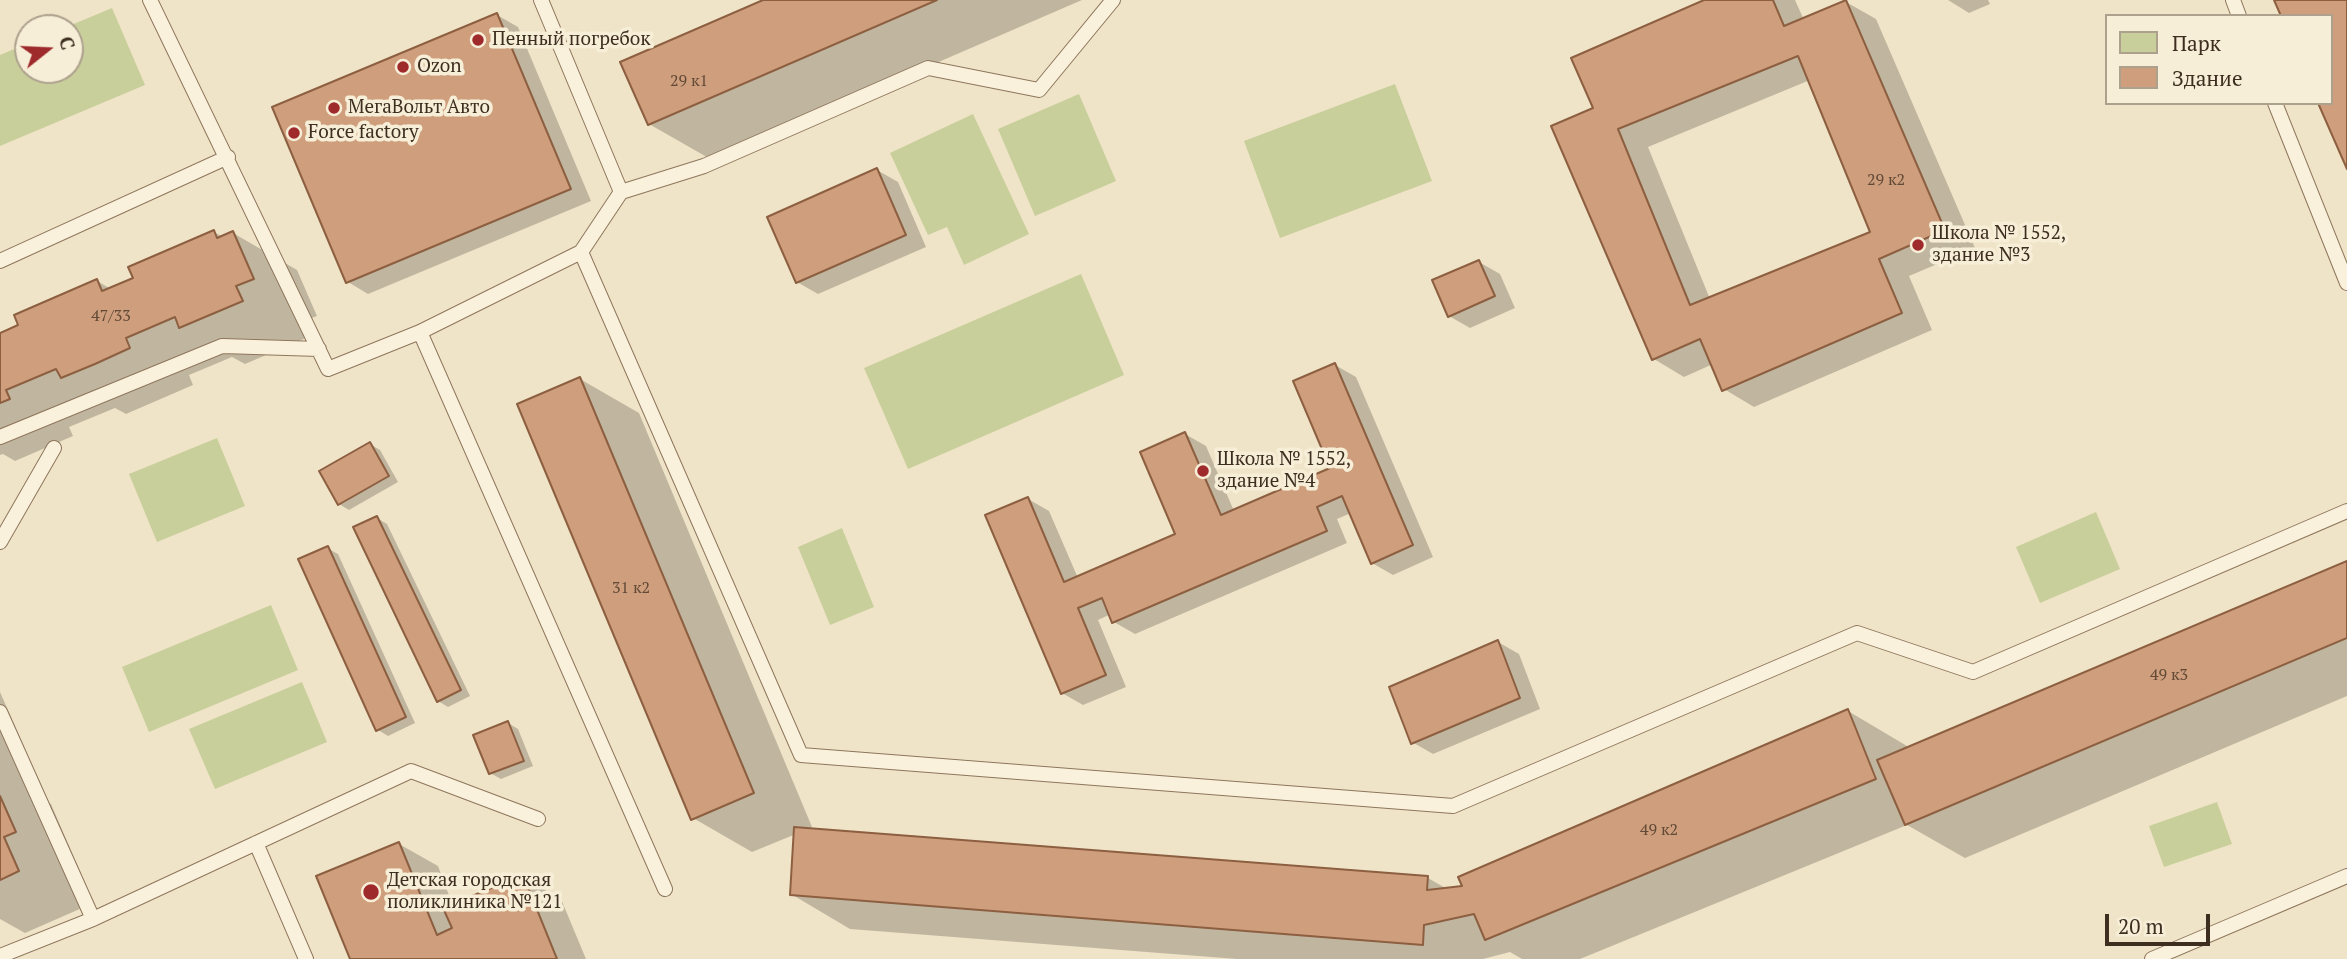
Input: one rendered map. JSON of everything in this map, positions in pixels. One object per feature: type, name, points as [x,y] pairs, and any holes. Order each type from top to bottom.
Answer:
[{"type":"lane","points":[[150,0],[328,369],[420,332],[581,252],[621,192],[704,166],[928,68],[1040,90],[1113,0]]},
{"type":"lane","points":[[541,0],[621,192]]},
{"type":"lane","points":[[2275,105],[2347,283]]},
{"type":"lane","points":[[0,261],[228,158]]},
{"type":"lane","points":[[581,252],[802,755],[1453,806],[1857,633],[1973,673],[2347,512]]},
{"type":"lane","points":[[420,332],[665,889]]},
{"type":"lane","points":[[0,437],[222,346],[319,349]]},
{"type":"lane","points":[[0,542],[54,448]]},
{"type":"lane","points":[[0,712],[93,919]]},
{"type":"lane","points":[[0,956],[93,919],[411,771],[538,819]]},
{"type":"lane","points":[[257,844],[306,959]]},
{"type":"lane","points":[[2152,959],[2347,876]]},
{"type":"green space","points":[[112,8],[145,85],[0,146],[0,55],[14,49],[14,84],[84,84],[84,20]]},
{"type":"green space","points":[[1395,84],[1432,181],[1280,238],[1244,141]]},
{"type":"green space","points":[[1079,94],[1116,181],[1035,216],[998,129]]},
{"type":"green space","points":[[973,114],[1029,234],[964,265],[947,227],[928,235],[890,153]]},
{"type":"green space","points":[[1081,274],[1124,375],[908,469],[864,368]]},
{"type":"green space","points":[[217,438],[245,506],[157,542],[129,474]]},
{"type":"green space","points":[[2096,512],[2120,569],[2040,603],[2016,547]]},
{"type":"green space","points":[[842,528],[874,607],[830,625],[798,547]]},
{"type":"green space","points":[[271,605],[298,670],[149,732],[122,667]]},
{"type":"green space","points":[[302,682],[327,742],[215,789],[189,729]]},
{"type":"green space","points":[[2217,802],[2232,844],[2164,867],[2149,826]]},
{"type":"building","points":[[763,0],[937,0],[648,125],[620,62]]},
{"type":"building","points":[[1704,0],[1773,0],[1784,26],[1846,0],[1945,230],[1879,259],[1902,313],[1722,391],[1700,339],[1652,360],[1551,126],[1593,108],[1571,58]],"holes":[[[1798,56],[1870,232],[1690,305],[1618,129]]]},
{"type":"building","points":[[2274,0],[2347,0],[2347,169],[2319,105],[2333,105],[2333,14],[2280,14]]},
{"type":"building","points":[[497,13],[571,189],[346,283],[272,107]]},
{"type":"building","points":[[877,168],[906,235],[796,283],[767,217]]},
{"type":"building","points":[[214,230],[217,238],[233,231],[254,279],[236,286],[243,301],[179,328],[175,317],[126,338],[130,348],[95,364],[61,378],[56,369],[6,390],[10,399],[0,403],[0,333],[18,325],[14,315],[97,279],[102,291],[133,278],[128,267]]},
{"type":"building","points":[[1479,260],[1495,296],[1448,317],[1432,280]]},
{"type":"building","points":[[1335,363],[1413,545],[1371,564],[1342,496],[1317,507],[1327,531],[1112,623],[1102,598],[1078,608],[1106,675],[1061,694],[985,515],[1028,497],[1064,582],[1175,534],[1140,452],[1185,432],[1221,515],[1330,468],[1293,381]]},
{"type":"building","points":[[580,377],[754,793],[691,820],[517,404]]},
{"type":"building","points":[[370,442],[389,476],[338,505],[319,471]]},
{"type":"building","points":[[377,516],[461,690],[437,702],[353,527]]},
{"type":"building","points":[[328,546],[406,717],[376,731],[298,559]]},
{"type":"building","points":[[2347,561],[2347,638],[1905,825],[1877,760]]},
{"type":"building","points":[[1498,640],[1520,698],[1411,744],[1389,687]]},
{"type":"building","points":[[1848,709],[1876,779],[1485,940],[1474,914],[1424,925],[1423,945],[790,895],[794,827],[1428,876],[1427,890],[1462,886],[1458,877]]},
{"type":"building","points":[[508,721],[524,761],[489,774],[473,735]]},
{"type":"building","points":[[0,796],[16,832],[4,837],[19,871],[0,880]]},
{"type":"building","name":"Детская городская поликлиника №121","points":[[399,842],[437,935],[452,928],[443,908],[523,875],[557,959],[350,959],[316,876]]},
{"type":"place","name":"Пенный погребок","points":[[478,40]]},
{"type":"place","name":"Ozon","points":[[403,67]]},
{"type":"place","name":"МегаВольт Авто","points":[[334,108]]},
{"type":"place","name":"Force factory","points":[[294,133]]},
{"type":"place","name":"Школа № 1552, здание №3","points":[[1918,245]]},
{"type":"place","name":"Школа № 1552, здание №4","points":[[1203,471]]},
{"type":"place","name":"Детская городская поликлиника №121","points":[[371,892]]}]
